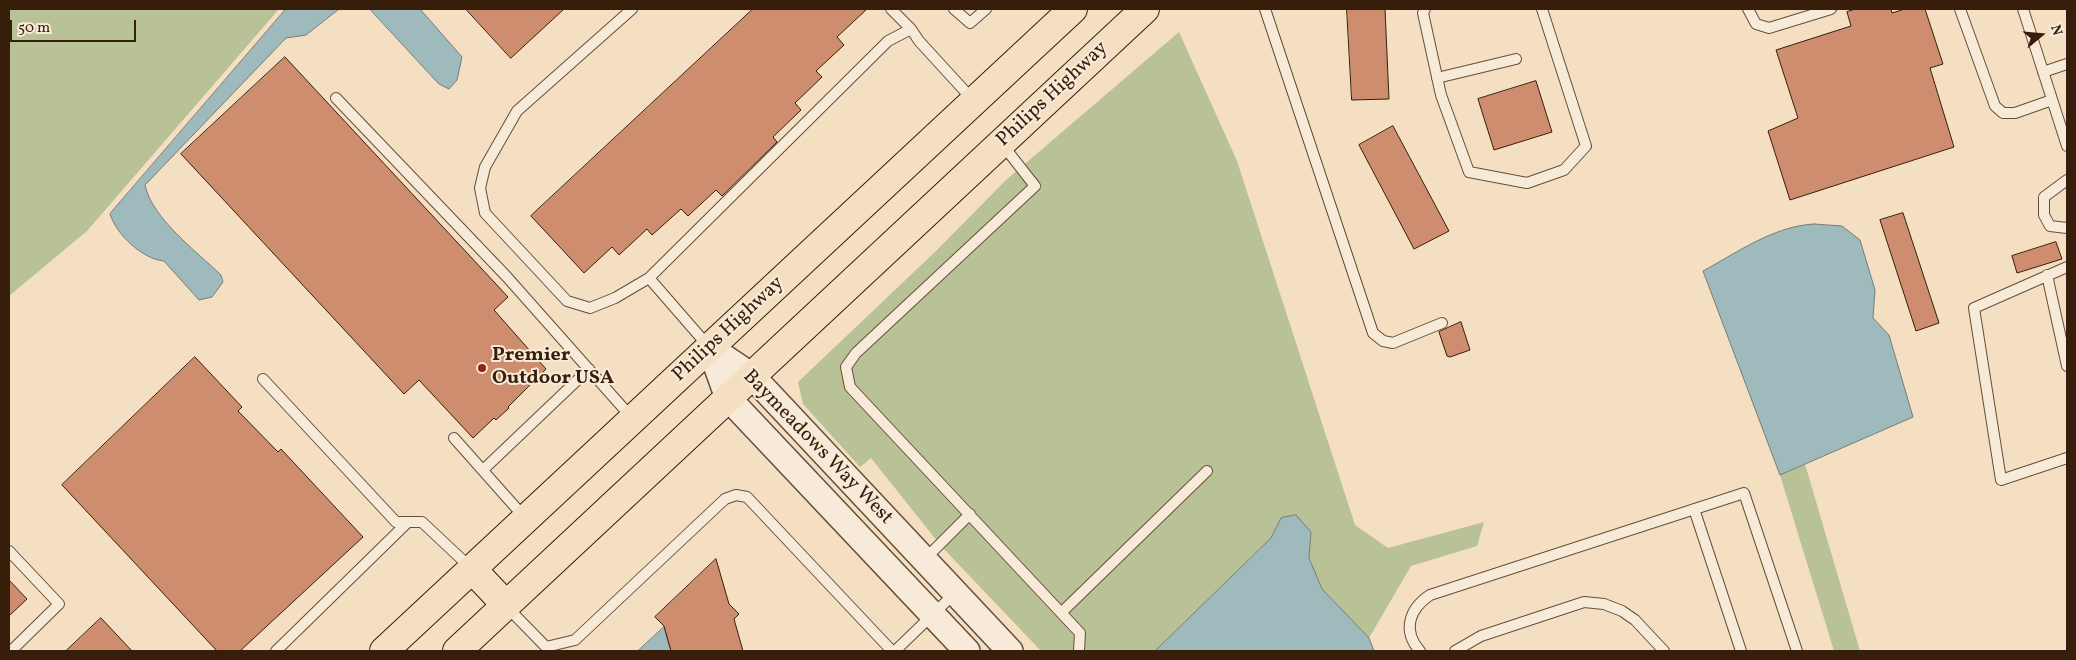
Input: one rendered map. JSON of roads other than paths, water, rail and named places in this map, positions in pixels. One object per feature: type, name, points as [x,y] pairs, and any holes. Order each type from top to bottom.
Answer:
[{"type":"main road","name":"Philips Highway","points":[[384,651],[1073,9]]},
{"type":"main road","name":"Philips Highway","points":[[457,651],[1145,9]]},
{"type":"main road","points":[[472,569],[506,605]]},
{"type":"street","name":"Baymeadows Way West","points":[[710,348],[752,376],[1010,651]]},
{"type":"street","name":"Baymeadows Way West","points":[[710,348],[728,398],[967,651]]},
{"type":"lane","points":[[632,9],[517,111],[485,167],[480,188],[485,213],[567,301],[590,308],[615,298],[649,278],[888,41],[911,29]]},
{"type":"lane","points":[[891,9],[975,101]]},
{"type":"lane","points":[[899,17],[907,9]]},
{"type":"lane","points":[[954,9],[970,23],[986,9]]},
{"type":"lane","points":[[1265,9],[1373,333],[1383,341],[1393,343],[1442,323]]},
{"type":"lane","points":[[1425,9],[1422,13],[1441,94],[1469,172],[1527,183],[1564,170],[1586,146],[1542,9]]},
{"type":"lane","points":[[1748,9],[1756,24],[1769,28],[1831,9]]},
{"type":"lane","points":[[1960,9],[1995,106],[2003,113],[2015,113],[2052,100]]},
{"type":"lane","points":[[2022,9],[2067,146]]},
{"type":"lane","points":[[1437,78],[1516,59]]},
{"type":"lane","points":[[2043,72],[2067,64]]},
{"type":"lane","points":[[336,98],[507,277],[633,419]]},
{"type":"lane","points":[[1001,143],[1035,186],[856,353],[846,367],[850,387],[1080,633],[1079,651]]},
{"type":"lane","points":[[2067,180],[2044,197],[2042,206],[2050,226],[2067,228]]},
{"type":"lane","points":[[2067,267],[1974,308],[2001,480],[2067,458]]},
{"type":"lane","points":[[2047,275],[2067,366]]},
{"type":"lane","points":[[649,278],[710,348]]},
{"type":"lane","points":[[483,470],[589,369]]},
{"type":"lane","points":[[263,379],[396,522],[422,522],[472,569]]},
{"type":"lane","points":[[454,438],[526,519]]},
{"type":"lane","points":[[1062,612],[1207,472]]},
{"type":"lane","points":[[1420,651],[1413,644],[1409,627],[1411,612],[1419,602],[1430,595],[1744,493],[1797,651]]},
{"type":"lane","points":[[506,605],[546,649],[576,640],[726,499],[736,495],[747,497],[894,651],[955,593]]},
{"type":"lane","points":[[1694,509],[1741,651]]},
{"type":"lane","points":[[924,560],[970,514]]},
{"type":"lane","points":[[276,651],[408,522]]},
{"type":"lane","points":[[9,551],[60,604],[11,651]]},
{"type":"lane","points":[[1455,651],[1482,636],[1584,602],[1604,604],[1622,611],[1635,620],[1664,651]]},
{"type":"water","points":[[286,9],[339,9],[306,35],[286,38],[145,185],[149,197],[165,221],[221,275],[223,282],[212,297],[199,300],[164,261],[147,256],[131,244],[118,230],[110,214]]},
{"type":"water","points":[[370,9],[420,9],[462,57],[457,80],[449,89],[439,84]]},
{"type":"water","points":[[1814,224],[1842,226],[1860,240],[1875,290],[1873,318],[1889,335],[1913,417],[1780,475],[1703,271],[1743,248],[1771,235],[1799,226]]},
{"type":"water","points":[[1296,515],[1311,532],[1309,558],[1322,589],[1369,638],[1374,651],[1155,651],[1271,538],[1281,518]]},
{"type":"water","points":[[664,627],[671,651],[638,651]]},
{"type":"place","name":"Premier Outdoor USA","points":[[482,368]]}]
